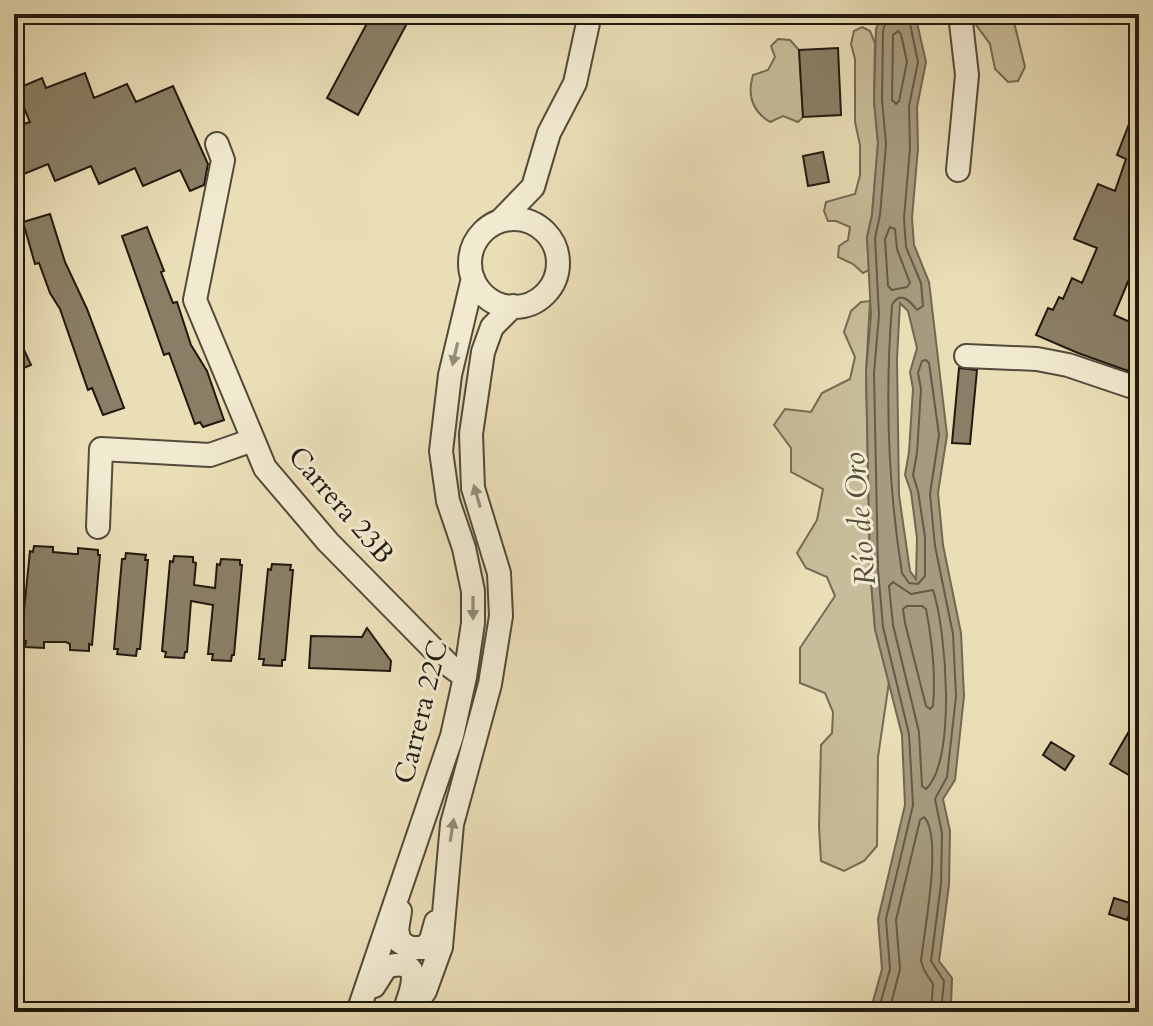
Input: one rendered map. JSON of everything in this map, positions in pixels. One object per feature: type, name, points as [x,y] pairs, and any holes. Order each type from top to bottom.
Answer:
[{"type":"street","points":[[533,187],[544,231],[553,243],[558,258],[555,279],[534,302],[513,306],[493,301],[473,278],[473,247],[485,230],[501,220],[533,187],[549,133],[575,83],[590,14]]},
{"type":"street","points":[[958,170],[967,75],[960,14]]},
{"type":"street","name":"Carrera 23B","points":[[217,144],[223,160],[195,300],[265,468],[328,542],[450,666],[465,677]]},
{"type":"street","points":[[501,220],[525,221],[544,231]]},
{"type":"street","name":"Carrera 22C","points":[[359,1009],[452,736],[465,677],[473,623],[473,591],[464,548],[448,501],[441,451],[450,375],[473,278]]},
{"type":"street","name":"Carrera 22C","points":[[407,1012],[425,991],[441,947],[452,824],[490,684],[501,616],[499,573],[473,488],[471,434],[483,352],[492,327],[513,306]]},
{"type":"street","points":[[966,356],[1037,359],[1068,365],[1138,387]]},
{"type":"street","points":[[98,527],[101,449],[210,455],[253,440]]},
{"type":"street","points":[[404,883],[397,930],[400,942],[410,948],[424,948],[431,940],[445,888]]},
{"type":"street","points":[[359,1009],[386,967],[397,964],[413,971],[415,981],[407,1012]]},
{"type":"shaded area","points":[[968,14],[1012,14],[1025,67],[1018,81],[1008,82],[995,69],[990,44]]},
{"type":"shaded area","points":[[862,27],[870,31],[875,43],[874,101],[878,143],[872,215],[867,237],[869,270],[863,273],[838,257],[839,246],[848,240],[850,227],[828,221],[824,211],[826,202],[855,194],[860,175],[860,145],[855,122],[855,59],[851,44],[854,31]]},
{"type":"shaded area","points":[[778,39],[790,40],[799,50],[803,117],[798,122],[783,116],[770,122],[752,102],[753,75],[768,70],[775,57],[771,46]]},
{"type":"shaded area","points":[[870,301],[866,372],[870,569],[875,629],[889,682],[878,757],[877,846],[864,861],[844,871],[821,861],[821,745],[832,733],[833,712],[825,693],[800,683],[800,648],[835,596],[827,577],[806,568],[797,553],[817,520],[823,489],[791,472],[791,448],[774,425],[785,409],[811,412],[822,393],[850,379],[855,357],[844,332],[851,311],[861,302]]},
{"type":"water","points":[[882,14],[915,14],[926,62],[917,107],[918,148],[912,218],[914,245],[929,282],[947,435],[938,493],[943,545],[961,633],[964,696],[955,780],[943,799],[950,831],[949,885],[939,961],[952,978],[951,1006],[946,1012],[870,1012],[882,969],[878,919],[905,805],[902,735],[875,629],[870,569],[866,372],[871,315],[867,237],[872,215],[878,143],[874,101],[876,29]],"holes":[[[900,303],[908,311],[917,348],[910,372],[913,389],[905,475],[911,492],[917,538],[916,579],[910,571],[899,495],[897,359]]]},
{"type":"building","points":[[372,14],[412,14],[358,115],[327,98]]},
{"type":"building","points":[[838,48],[841,115],[803,117],[799,50]]},
{"type":"building","points":[[85,73],[94,98],[127,84],[136,102],[173,86],[208,164],[204,185],[190,191],[180,170],[143,186],[135,168],[99,184],[91,166],[55,181],[48,164],[14,178],[14,127],[30,122],[16,89],[42,78],[46,88]]},
{"type":"building","points":[[1138,101],[1139,266],[1135,265],[1114,315],[1139,326],[1139,348],[1128,371],[1036,335],[1048,308],[1053,310],[1059,297],[1063,299],[1072,278],[1082,283],[1097,248],[1074,239],[1098,184],[1115,191],[1126,159],[1117,155]]},
{"type":"building","points":[[823,152],[829,182],[808,186],[803,156]]},
{"type":"building","points":[[50,214],[65,262],[87,309],[124,408],[103,415],[92,388],[88,390],[60,309],[50,293],[39,263],[35,264],[23,222]]},
{"type":"building","points":[[147,227],[173,303],[177,302],[191,345],[207,371],[224,420],[203,427],[200,422],[195,424],[169,353],[164,355],[122,236]]},
{"type":"building","points":[[14,328],[31,365],[14,372]]},
{"type":"building","points":[[959,368],[977,370],[970,444],[952,443]]},
{"type":"building","points":[[34,546],[53,547],[53,552],[75,554],[78,554],[78,548],[98,550],[92,645],[89,644],[89,651],[70,650],[70,644],[66,642],[44,642],[44,648],[25,647],[26,641],[21,641],[30,551],[33,552]]},
{"type":"building","points":[[126,553],[146,555],[145,560],[148,560],[140,649],[137,649],[136,656],[117,654],[118,649],[114,649],[122,559],[125,559]]},
{"type":"building","points":[[174,556],[193,557],[196,563],[194,585],[215,588],[217,564],[220,565],[221,559],[240,560],[234,655],[231,661],[212,660],[213,654],[208,654],[213,605],[191,601],[187,652],[184,658],[165,657],[166,652],[162,651],[170,561],[173,562]]},
{"type":"building","points":[[272,564],[291,565],[290,570],[293,570],[282,666],[263,665],[264,659],[259,659],[268,569],[271,570]]},
{"type":"building","points":[[367,628],[391,661],[390,671],[309,668],[311,636],[362,637]]},
{"type":"building","points":[[1139,714],[1139,781],[1110,764]]},
{"type":"building","points":[[1051,742],[1074,756],[1065,770],[1043,755]]},
{"type":"building","points":[[1114,898],[1133,904],[1127,920],[1109,914]]},
{"type":"water label","name":"Río de Oro","points":[[860,519]]}]
